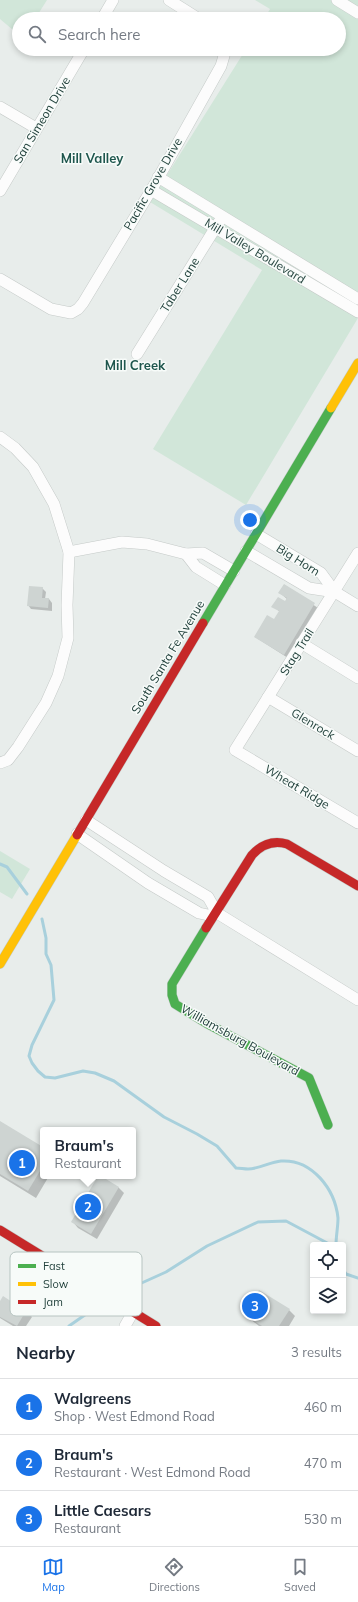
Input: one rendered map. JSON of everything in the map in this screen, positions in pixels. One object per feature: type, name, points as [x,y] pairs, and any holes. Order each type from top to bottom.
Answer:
[{"type":"main road","name":"South Santa Fe Avenue","points":[[0,964],[358,363]]},
{"type":"main road","name":"Williamsburg Boulevard","points":[[328,1126],[309,1078],[206,1023],[175,1004],[172,995],[172,984],[217,914],[252,855],[261,846],[277,841],[287,844],[358,886]]},
{"type":"main road","points":[[0,1230],[36,1252]]},
{"type":"main road","points":[[140,1316],[156,1326]]},
{"type":"street","points":[[106,12],[113,0]]},
{"type":"street","points":[[169,0],[188,12]]},
{"type":"street","points":[[337,0],[358,13]]},
{"type":"street","name":"San Simeon Drive","points":[[0,191],[80,56]]},
{"type":"street","name":"Pacific Grove Drive","points":[[0,279],[51,309],[71,313],[78,309],[151,190],[221,66],[224,56]]},
{"type":"street","points":[[0,107],[36,128]]},
{"type":"street","name":"Mill Valley Boulevard","points":[[158,177],[358,299]]},
{"type":"street","name":"Mill Valley Boulevard","points":[[151,190],[358,312]]},
{"type":"street","name":"Taber Lane","points":[[137,354],[222,216]]},
{"type":"street","points":[[0,437],[15,448],[33,467],[54,504],[69,552],[67,605],[68,638],[58,676],[46,703],[18,747],[8,760],[0,763]]},
{"type":"street","name":"Big Horn","points":[[256,534],[322,573],[335,592]]},
{"type":"street","points":[[69,552],[122,542],[147,544],[186,554],[203,553],[234,571]]},
{"type":"street","name":"Big Horn","points":[[246,551],[309,588],[335,592],[358,606]]},
{"type":"street","name":"Stag Trail","points":[[235,750],[358,553]]},
{"type":"street","points":[[186,554],[196,567],[225,585]]},
{"type":"street","points":[[282,572],[292,555]]},
{"type":"street","points":[[301,643],[358,678]]},
{"type":"street","name":"Glenrock","points":[[268,697],[358,751]]},
{"type":"street","name":"Wheat Ridge","points":[[235,750],[358,823]]},
{"type":"street","points":[[86,820],[208,897],[217,914],[358,1000]]},
{"type":"street","points":[[77,834],[113,859],[199,913],[208,916],[217,914]]},
{"type":"street","points":[[113,859],[117,840]]},
{"type":"street","points":[[164,892],[171,875]]},
{"type":"street","points":[[125,1326],[131,1316]]},
{"type":"green space","points":[[0,0],[47,0],[39,12],[12,12],[12,29],[0,19]]},
{"type":"green space","points":[[255,0],[358,0],[358,318],[246,505],[153,449],[262,270],[150,202],[242,56],[346,56],[346,12],[268,12],[270,9]]},
{"type":"green space","points":[[0,851],[30,869],[12,899],[0,892]]},
{"type":"building","points":[[284,584],[315,603],[284,655],[254,637],[267,615],[274,619],[279,611],[271,607],[278,597],[285,601],[287,598],[278,593]]},
{"type":"building","points":[[29,586],[43,587],[42,598],[49,598],[48,608],[27,606]]},
{"type":"building","points":[[0,1121],[40,1145],[40,1171],[28,1191],[0,1174]]},
{"type":"building","points":[[96,1179],[106,1179],[119,1187],[91,1234],[71,1222]]},
{"type":"building","points":[[259,1290],[290,1309],[279,1326],[262,1326],[244,1315]]},
{"type":"building","points":[[3,1296],[10,1301],[10,1316],[23,1316],[17,1326],[0,1317],[0,1301]]},
{"type":"waterway","points":[[0,864],[7,867],[27,894]]},
{"type":"waterway","points":[[42,919],[46,938],[46,954],[51,965],[54,1000],[32,1045],[29,1056],[38,1071],[45,1077],[55,1078],[83,1071],[95,1073],[114,1081],[164,1117],[217,1146],[236,1168],[252,1169],[281,1161],[303,1165],[320,1178],[332,1197],[338,1218],[336,1242]]},
{"type":"waterway","points":[[142,1283],[166,1272],[207,1246],[258,1222],[286,1221],[325,1242]]},
{"type":"waterway","points":[[346,1274],[358,1278]]},
{"type":"waterway","points":[[69,1326],[83,1316]]},
{"type":"traffic: fast","points":[[203,623],[331,408]]},
{"type":"traffic: fast","points":[[206,928],[172,984],[172,995],[175,1004],[206,1023],[309,1078],[328,1125]]},
{"type":"traffic: slow","points":[[331,408],[358,363]]},
{"type":"traffic: slow","points":[[0,964],[77,835]]},
{"type":"traffic: jam","points":[[77,835],[203,623]]},
{"type":"traffic: jam","points":[[206,928],[252,855],[260,848],[268,844],[277,842],[287,844],[358,886]]},
{"type":"traffic: jam","points":[[0,1230],[36,1252]]},
{"type":"traffic: jam","points":[[140,1316],[156,1326]]},
{"type":"place","name":"Walgreens","points":[[22,1163]]},
{"type":"place","name":"Braum's","points":[[88,1207]]},
{"type":"place","name":"Little Caesars","points":[[255,1306]]},
{"type":"district","name":"Mill Valley","points":[[92,158]]},
{"type":"district","name":"Mill Creek","points":[[135,365]]}]
